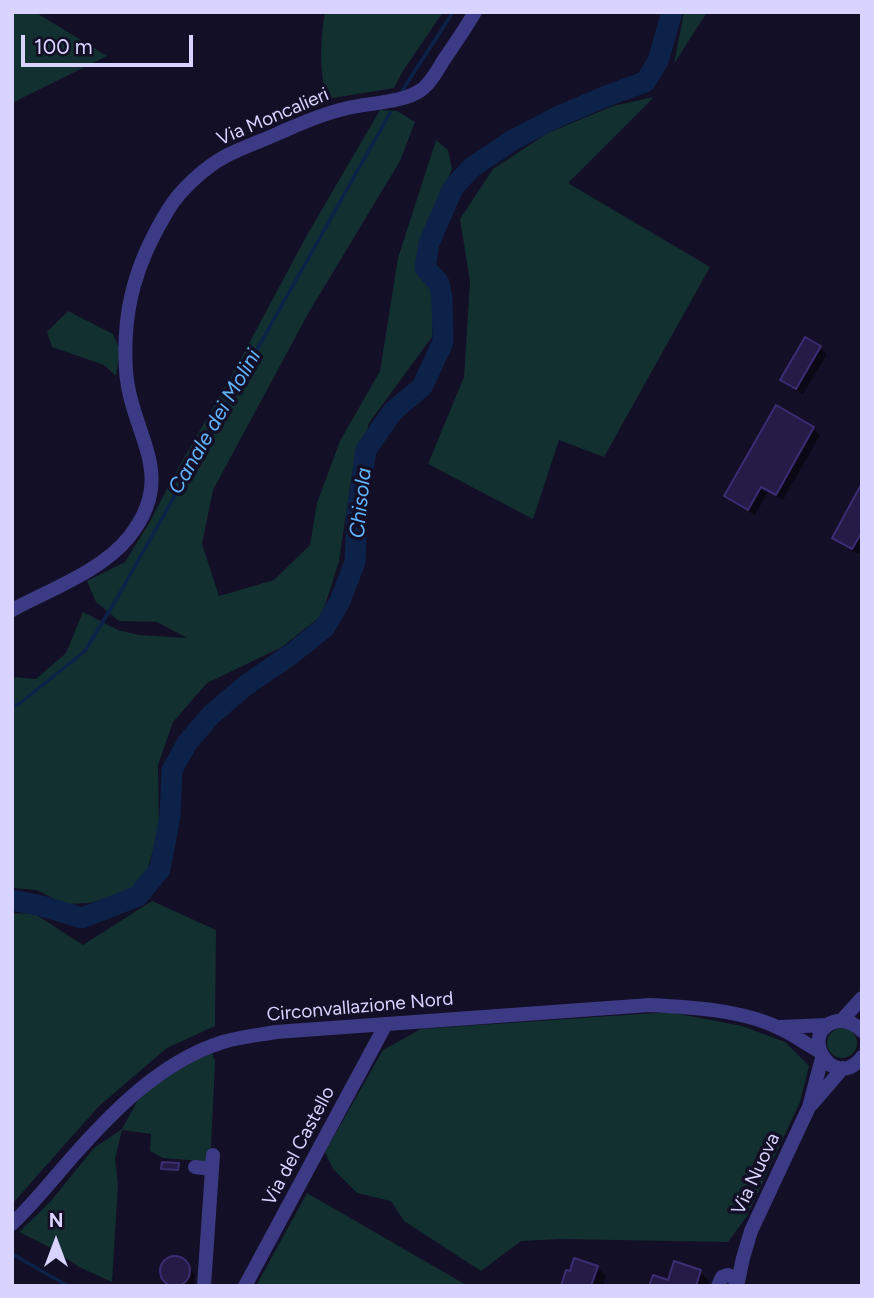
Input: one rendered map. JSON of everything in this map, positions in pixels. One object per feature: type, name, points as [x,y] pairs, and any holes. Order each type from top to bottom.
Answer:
[{"type":"street","name":"Via Moncalieri","points":[[12,610],[68,582],[110,556],[128,538],[141,518],[151,493],[152,466],[132,408],[126,373],[125,336],[130,298],[138,268],[169,207],[192,180],[224,157],[318,116],[344,108],[404,99],[421,90],[433,77],[475,12]]},
{"type":"street","points":[[834,1023],[862,998]]},
{"type":"street","name":"Circonvallazione Nord","points":[[12,1224],[134,1093],[177,1062],[223,1042],[276,1032],[650,1004],[694,1007],[740,1015],[779,1028],[821,1054],[828,1063],[844,1068]]},
{"type":"street","points":[[834,1023],[853,1024],[862,1031]]},
{"type":"street","name":"Circonvallazione Nord","points":[[779,1028],[834,1023]]},
{"type":"street","name":"Via Nuova","points":[[724,1283],[743,1258],[751,1231],[808,1107],[821,1054],[819,1037],[834,1023]]},
{"type":"street","name":"Via del Castello","points":[[246,1286],[386,1024]]},
{"type":"street","points":[[844,1068],[860,1060]]},
{"type":"street","name":"Via Nuova","points":[[808,1107],[844,1068]]},
{"type":"street","points":[[195,1167],[212,1162],[204,1286]]},
{"type":"green space","points":[[12,12],[35,12],[107,56],[12,103]]},
{"type":"green space","points":[[325,12],[443,12],[394,88],[327,99],[321,56]]},
{"type":"green space","points":[[684,12],[707,12],[674,64]]},
{"type":"green space","points":[[654,97],[568,183],[710,267],[604,457],[559,440],[533,519],[428,464],[464,377],[470,282],[460,219],[493,169],[548,133],[613,106]]},
{"type":"green space","points":[[380,110],[397,111],[415,122],[400,161],[309,312],[213,490],[202,544],[219,596],[274,580],[310,545],[317,503],[340,441],[380,371],[398,258],[436,140],[448,150],[452,169],[421,244],[419,269],[433,289],[432,337],[369,423],[350,487],[339,561],[322,615],[282,647],[207,683],[173,722],[158,765],[159,830],[144,881],[115,897],[88,903],[64,904],[37,890],[12,888],[12,677],[36,679],[66,653],[83,612],[118,630],[139,635],[187,638],[157,622],[119,621],[96,602],[87,581],[125,562],[238,364],[307,235]]},
{"type":"green space","points":[[68,311],[113,334],[120,350],[116,376],[104,365],[52,347],[47,332]]},
{"type":"green space","points":[[152,901],[216,930],[215,1026],[167,1048],[99,1106],[12,1204],[12,913],[35,914],[83,945]]},
{"type":"green space","points":[[669,1012],[742,1026],[785,1042],[809,1066],[800,1102],[747,1216],[728,1242],[560,1239],[521,1241],[481,1271],[404,1221],[391,1201],[357,1193],[333,1169],[325,1152],[383,1050],[421,1029]]},
{"type":"green space","points":[[842,1028],[852,1033],[857,1043],[852,1053],[842,1058],[832,1053],[827,1043],[832,1033]]},
{"type":"green space","points":[[212,1053],[215,1060],[210,1165],[201,1161],[163,1158],[150,1151],[151,1134],[122,1130],[115,1159],[118,1184],[112,1282],[79,1267],[51,1248],[19,1232],[50,1202],[94,1148],[122,1129],[139,1098],[179,1068]]},
{"type":"green space","points":[[307,1193],[468,1286],[256,1286]]},
{"type":"building","points":[[805,337],[821,346],[796,389],[780,380]]},
{"type":"building","points":[[776,405],[814,427],[776,495],[761,487],[748,510],[724,496]]},
{"type":"building","points":[[862,483],[862,532],[852,549],[832,538]]},
{"type":"building","points":[[162,1162],[179,1163],[178,1170],[161,1169]]},
{"type":"building","points":[[175,1256],[181,1257],[189,1265],[189,1277],[181,1285],[175,1286],[169,1285],[161,1277],[160,1271],[161,1265],[169,1257]]},
{"type":"building","points":[[574,1258],[598,1266],[591,1286],[561,1286],[566,1270],[570,1271]]},
{"type":"building","points":[[674,1261],[701,1270],[696,1286],[649,1286],[653,1275],[668,1280]]},
{"type":"waterway","name":"Canale dei Molini","points":[[402,91],[453,12]]},
{"type":"waterway","name":"Chisola","points":[[12,900],[82,918],[138,896],[160,869],[170,816],[172,770],[187,743],[211,715],[245,686],[325,627],[340,601],[355,562],[357,511],[366,450],[393,411],[422,387],[443,342],[439,283],[425,268],[429,243],[453,188],[471,168],[513,140],[557,117],[645,82],[658,61],[672,12]]},
{"type":"waterway","name":"Canale dei Molini","points":[[12,706],[19,704],[85,651],[390,113]]},
{"type":"waterway","points":[[12,1254],[68,1286]]}]
